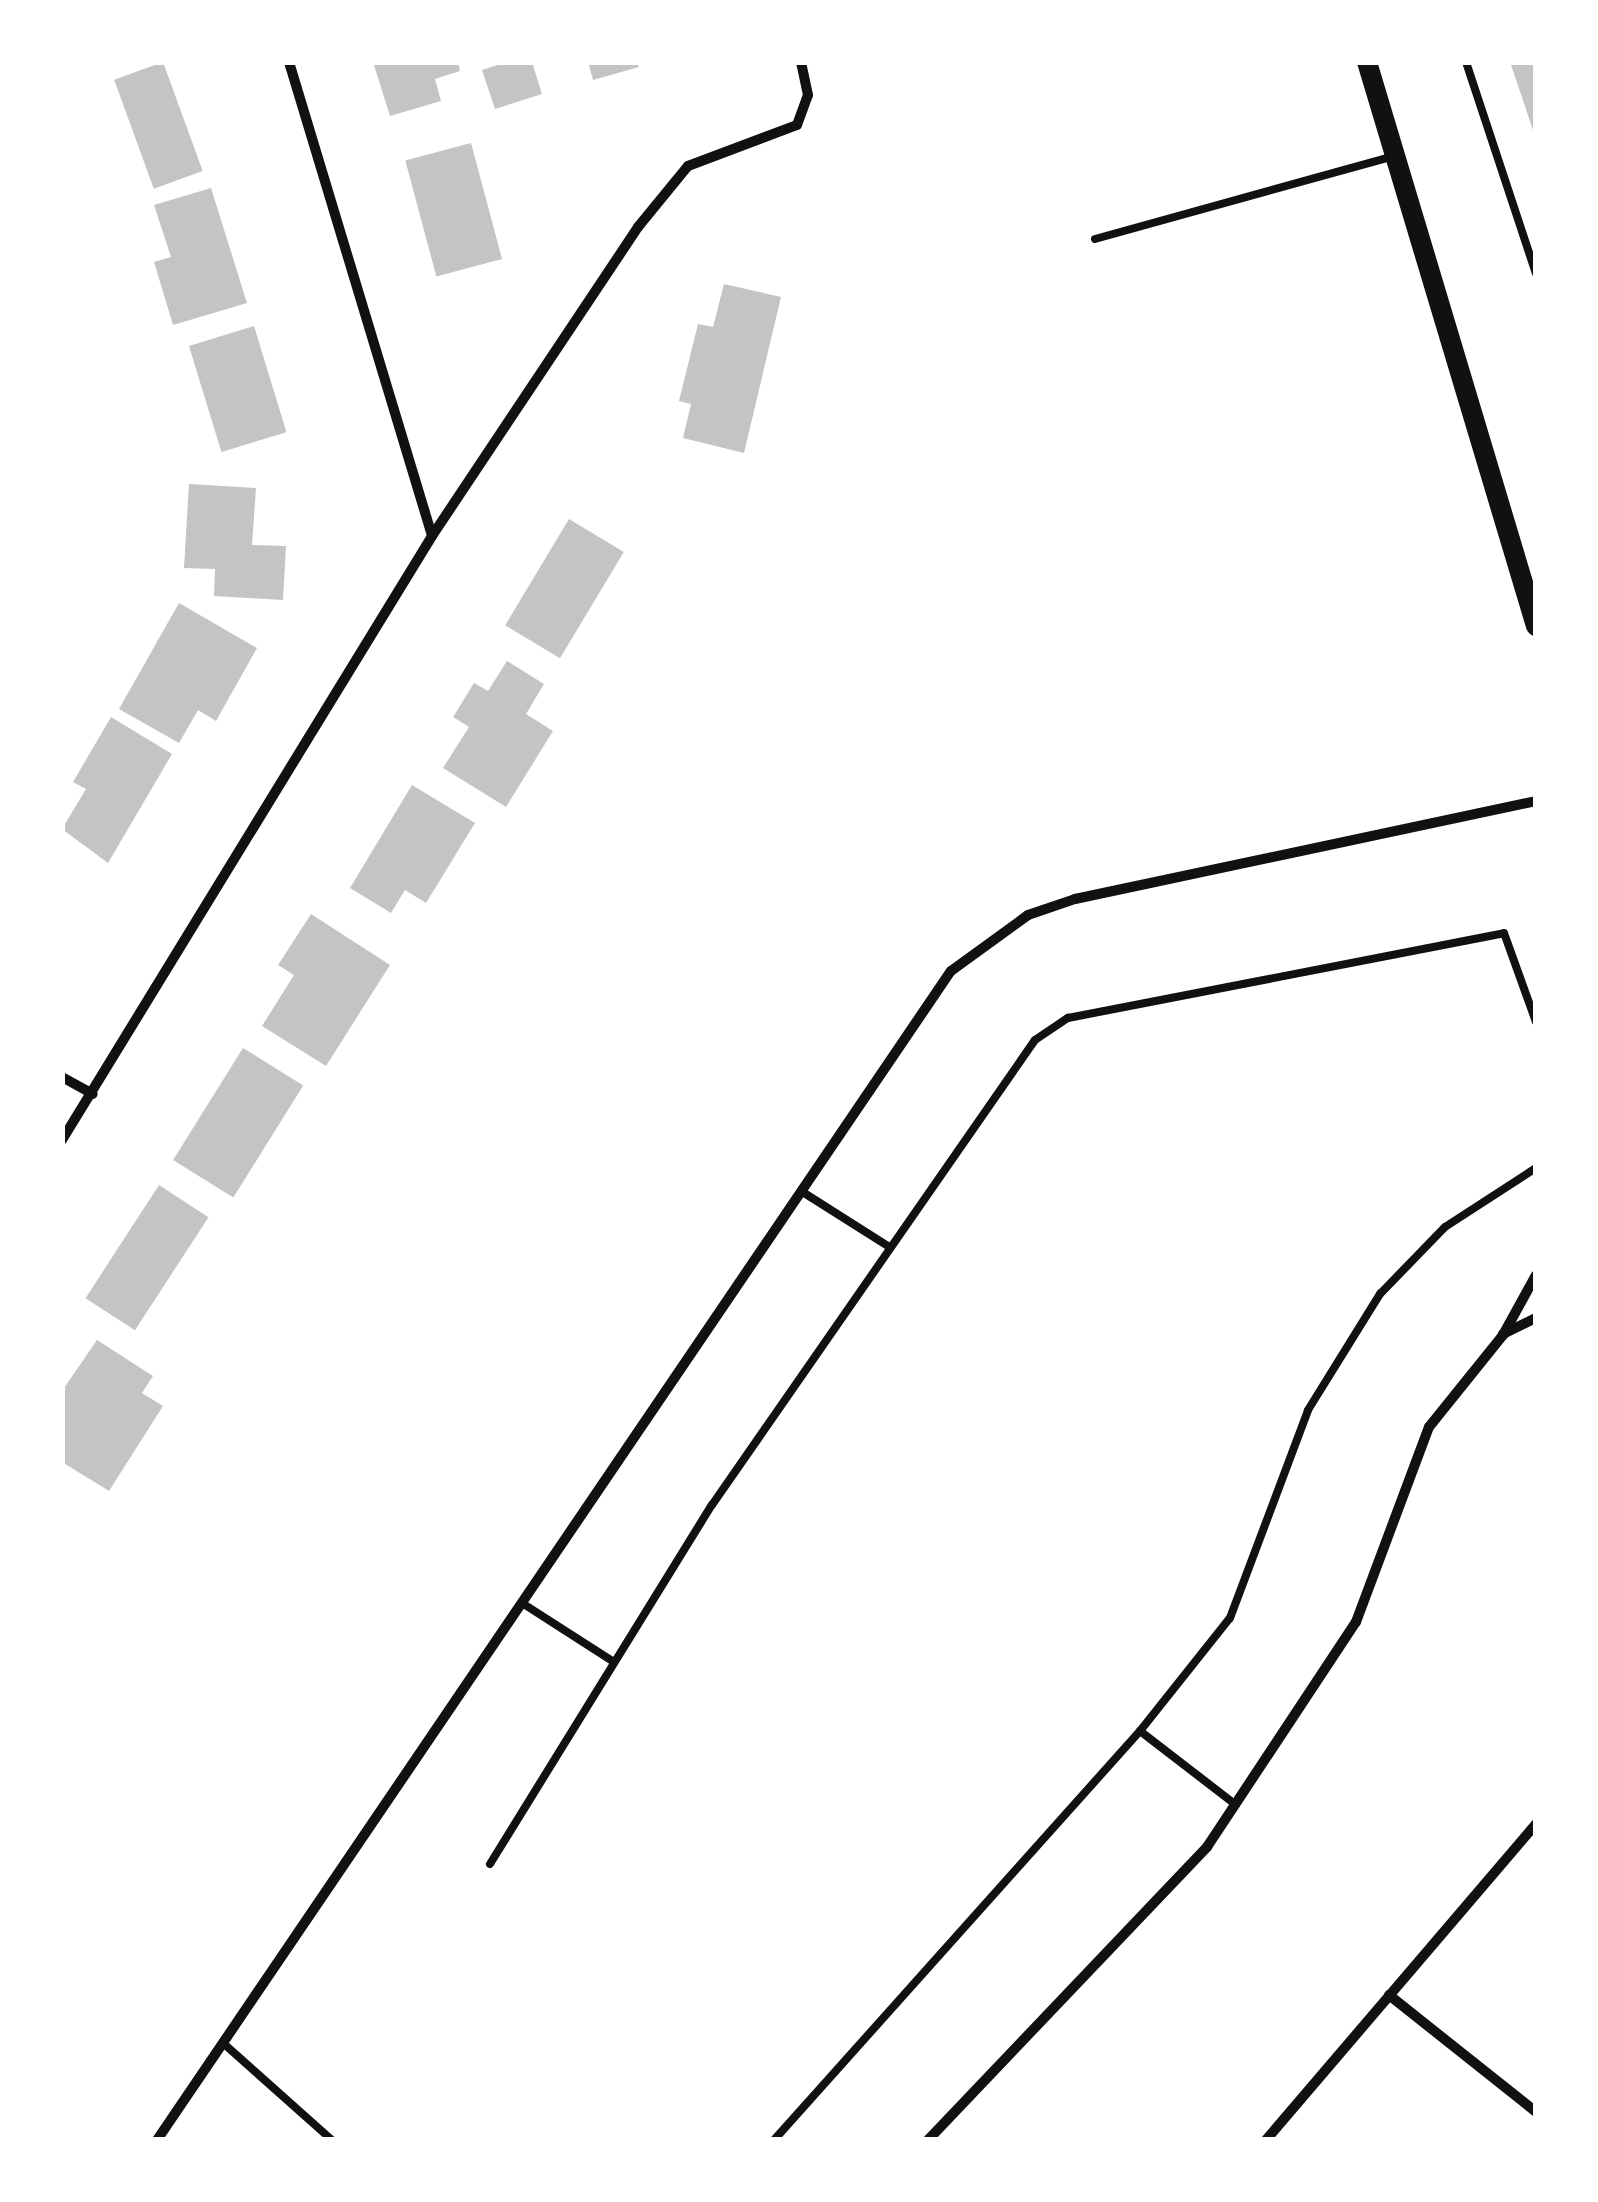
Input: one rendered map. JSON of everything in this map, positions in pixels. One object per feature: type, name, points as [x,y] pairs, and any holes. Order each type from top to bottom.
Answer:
[{"type":"main road","points":[[1367,62],[1536,626]]},
{"type":"street","points":[[289,62],[432,536]]},
{"type":"street","points":[[62,1140],[432,536],[688,166],[796,125],[808,95],[801,62]]},
{"type":"street","points":[[157,2140],[951,971],[1028,916],[1536,801]]},
{"type":"street","points":[[62,1077],[93,1094]]},
{"type":"street","points":[[945,2140],[931,2135],[1236,1805],[1356,1622],[1429,1427],[1502,1335],[1536,1275]]},
{"type":"street","points":[[1502,1335],[1536,1318]]},
{"type":"street","points":[[1266,2140],[1536,1824]]},
{"type":"street","points":[[1388,1995],[1536,2112]]},
{"type":"lane","points":[[1466,62],[1536,274]]},
{"type":"lane","points":[[1095,238],[1395,156]]},
{"type":"lane","points":[[490,1864],[614,1662],[991,1093],[1068,1018],[1504,934],[1536,1022]]},
{"type":"lane","points":[[774,2140],[1140,1731],[1230,1618],[1308,1410],[1380,1294],[1445,1226],[1536,1168]]},
{"type":"lane","points":[[801,1192],[888,1246]]},
{"type":"lane","points":[[522,1602],[614,1662]]},
{"type":"lane","points":[[1140,1731],[1236,1805]]},
{"type":"lane","points":[[223,2042],[332,2140]]},
{"type":"building","points":[[163,62],[203,171],[154,189],[114,80]]},
{"type":"building","points":[[373,62],[458,62],[460,71],[435,79],[441,101],[390,116]]},
{"type":"building","points":[[507,62],[532,62],[542,94],[495,109],[482,70]]},
{"type":"building","points":[[588,62],[637,62],[639,67],[593,80]]},
{"type":"building","points":[[1510,62],[1536,62],[1536,136],[1535,136]]},
{"type":"building","points":[[471,143],[502,259],[436,277],[405,161]]},
{"type":"building","points":[[211,188],[247,303],[173,325],[154,262],[171,257],[154,205]]},
{"type":"building","points":[[724,284],[781,297],[744,453],[683,438],[691,404],[679,401],[698,324],[713,327]]},
{"type":"building","points":[[254,326],[286,432],[221,452],[189,346]]},
{"type":"building","points":[[189,484],[256,488],[252,545],[286,546],[283,600],[214,596],[215,569],[184,568]]},
{"type":"building","points":[[569,519],[624,552],[560,658],[505,625]]},
{"type":"building","points":[[179,603],[257,648],[216,721],[198,710],[179,743],[119,709]]},
{"type":"building","points":[[507,661],[544,684],[526,714],[553,731],[506,807],[443,768],[469,727],[453,717],[474,683],[488,691]]},
{"type":"building","points":[[111,717],[172,754],[108,863],[62,829],[86,789],[73,782]]},
{"type":"building","points":[[412,785],[475,823],[426,903],[405,890],[391,913],[350,888]]},
{"type":"building","points":[[311,914],[390,965],[326,1066],[262,1026],[294,975],[278,965]]},
{"type":"building","points":[[243,1048],[303,1086],[233,1198],[173,1160]]},
{"type":"building","points":[[159,1185],[208,1217],[135,1330],[85,1298]]},
{"type":"building","points":[[97,1340],[153,1376],[142,1393],[163,1406],[109,1491],[62,1462],[62,1391]]}]
